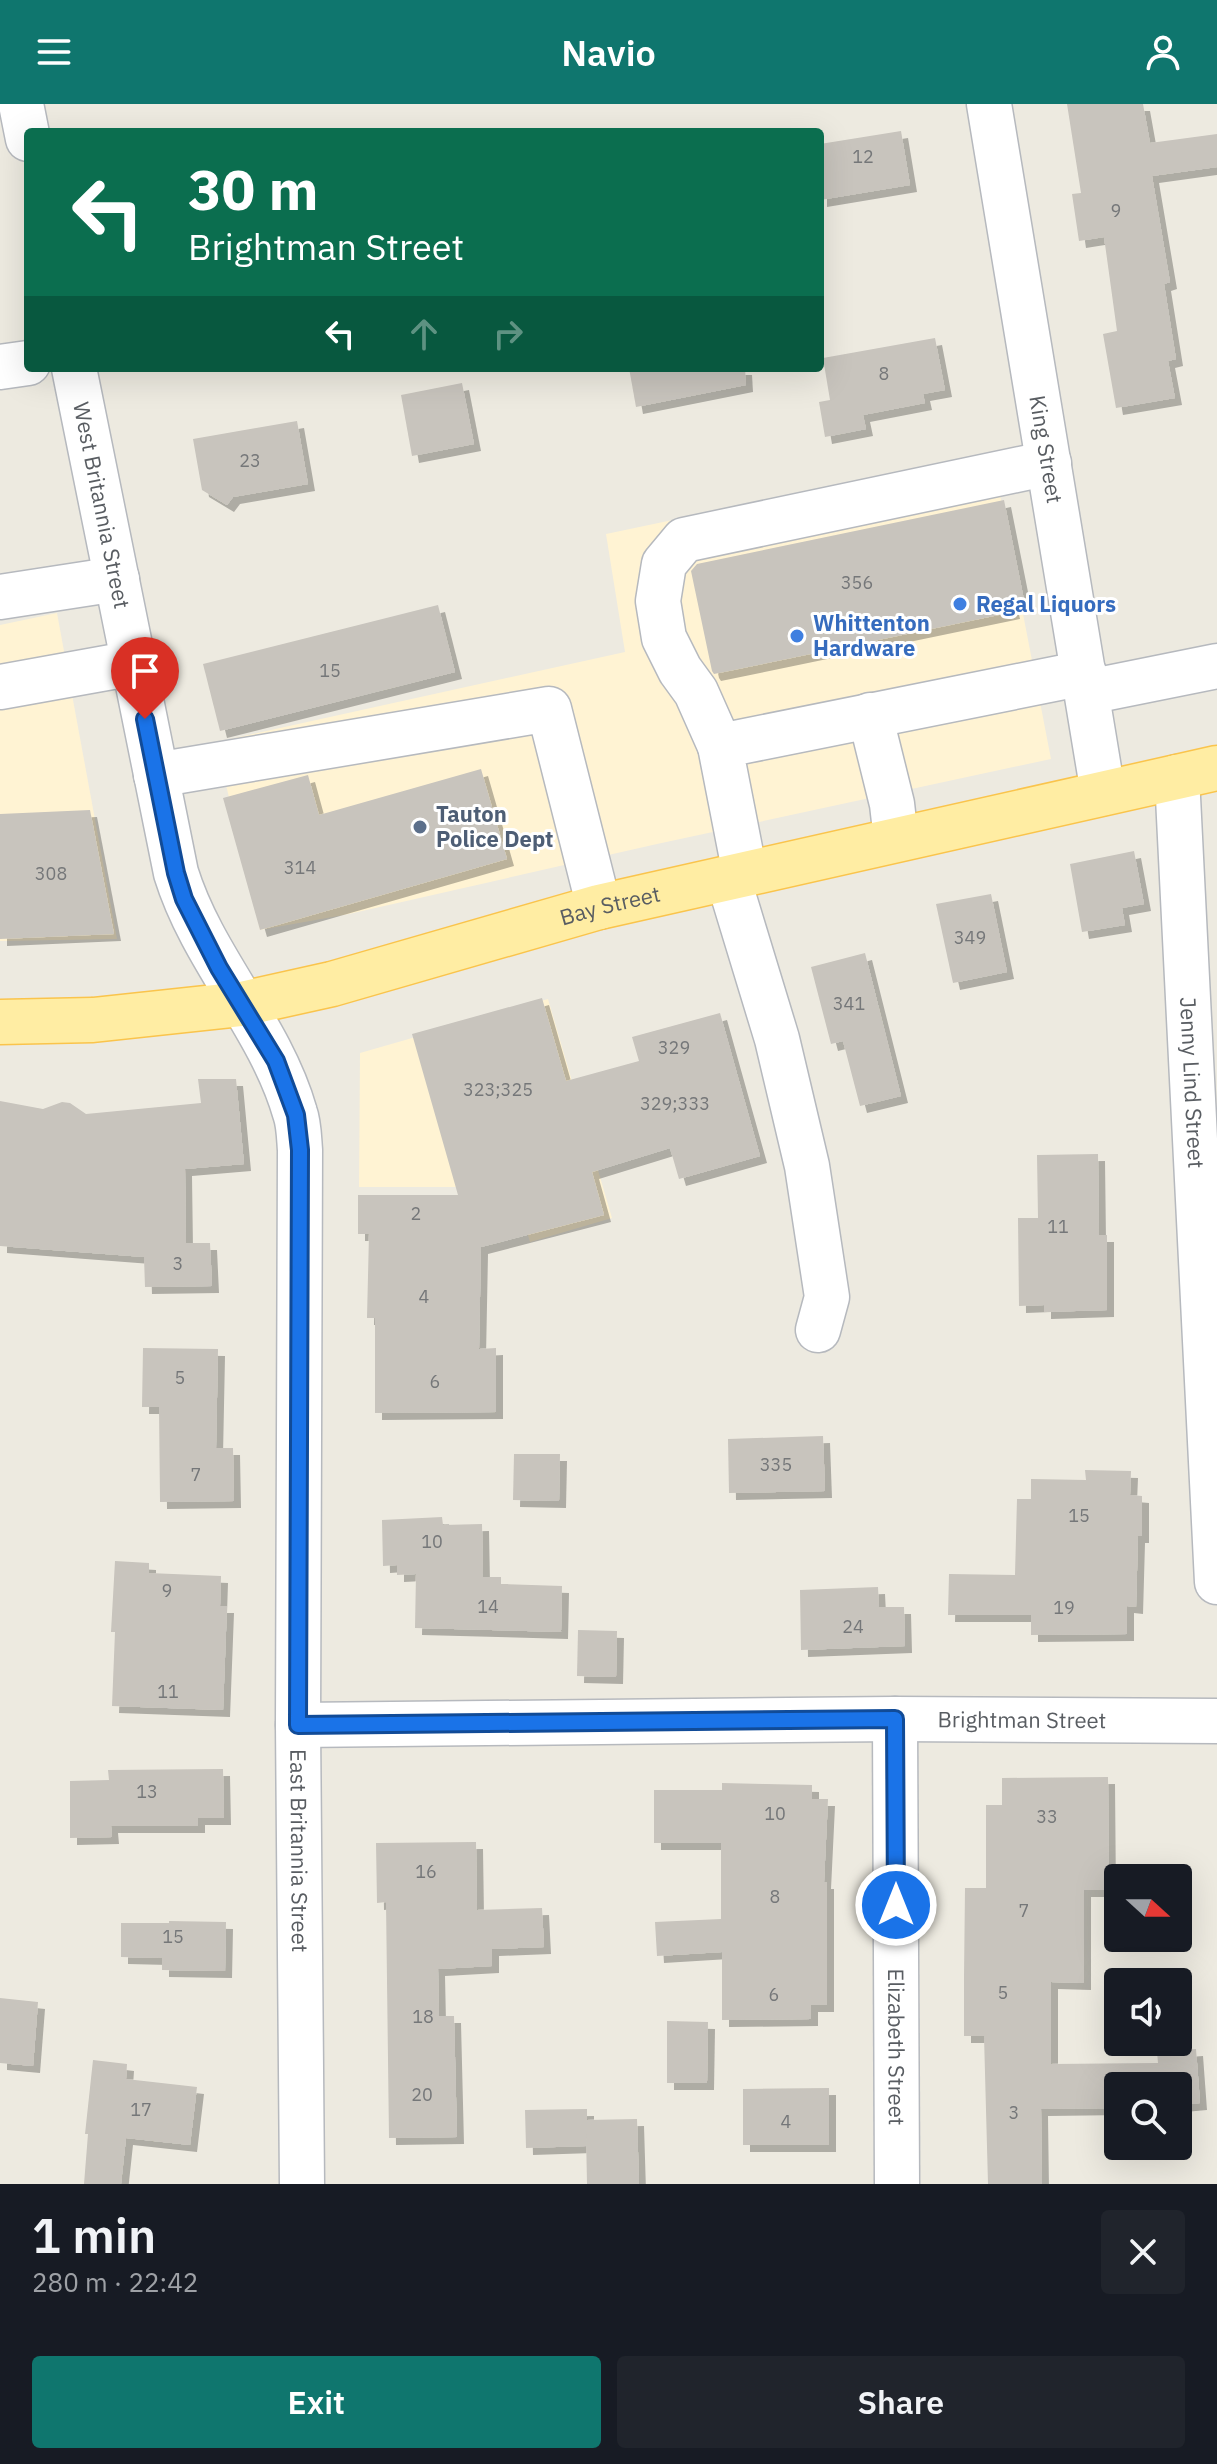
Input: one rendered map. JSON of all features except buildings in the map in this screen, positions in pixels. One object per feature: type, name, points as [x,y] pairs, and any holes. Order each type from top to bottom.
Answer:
[{"type":"main road","name":"Bay Street","points":[[0,1022],[93,1020],[242,1004],[332,984],[599,907],[1197,772]]},
{"type":"street","points":[[21,104],[26,128]]},
{"type":"street","name":"King Street","points":[[989,104],[1103,793]]},
{"type":"street","points":[[0,367],[24,364]]},
{"type":"street","name":"West Britannia Street","points":[[75,372],[176,873],[184,899],[204,941],[242,1004]]},
{"type":"street","points":[[818,1330],[827,1297],[807,1166],[736,876],[720,746],[696,692],[680,670],[664,638],[658,601],[664,564],[684,540],[1049,463]]},
{"type":"street","points":[[0,597],[117,579]]},
{"type":"street","points":[[0,687],[134,663]]},
{"type":"street","points":[[720,746],[870,715],[1086,682],[1217,666]]},
{"type":"street","points":[[156,775],[549,709],[599,907]]},
{"type":"street","points":[[870,715],[892,804],[896,839]]},
{"type":"street","name":"Jenny Lind Street","points":[[1197,772],[1217,1582]]},
{"type":"street","name":"East Britannia Street","points":[[242,1004],[276,1061],[296,1115],[300,1150],[298,1725],[302,2184]]},
{"type":"street","name":"Brightman Street","points":[[298,1725],[895,1719],[1217,1721]]},
{"type":"street","name":"Elizabeth Street","points":[[895,1719],[897,2184]]},
{"type":"shaded area","points":[[992,453],[1051,759],[349,914],[260,930],[216,742],[625,652],[606,534]]},
{"type":"shaded area","points":[[57,613],[117,939],[0,941],[0,625]]},
{"type":"shaded area","points":[[548,999],[612,1218],[530,1242],[513,1187],[359,1187],[360,1053]]},
{"type":"place","name":"Regal Liquors","points":[[960,604]]},
{"type":"place","name":"Whittenton Hardware","points":[[797,636]]},
{"type":"place","name":"Tauton Police Dept","points":[[420,827]]},
{"type":"route","points":[[145,719],[184,899],[219,968],[276,1061],[296,1115],[300,1150],[298,1725],[895,1719],[896,1905]]}]
